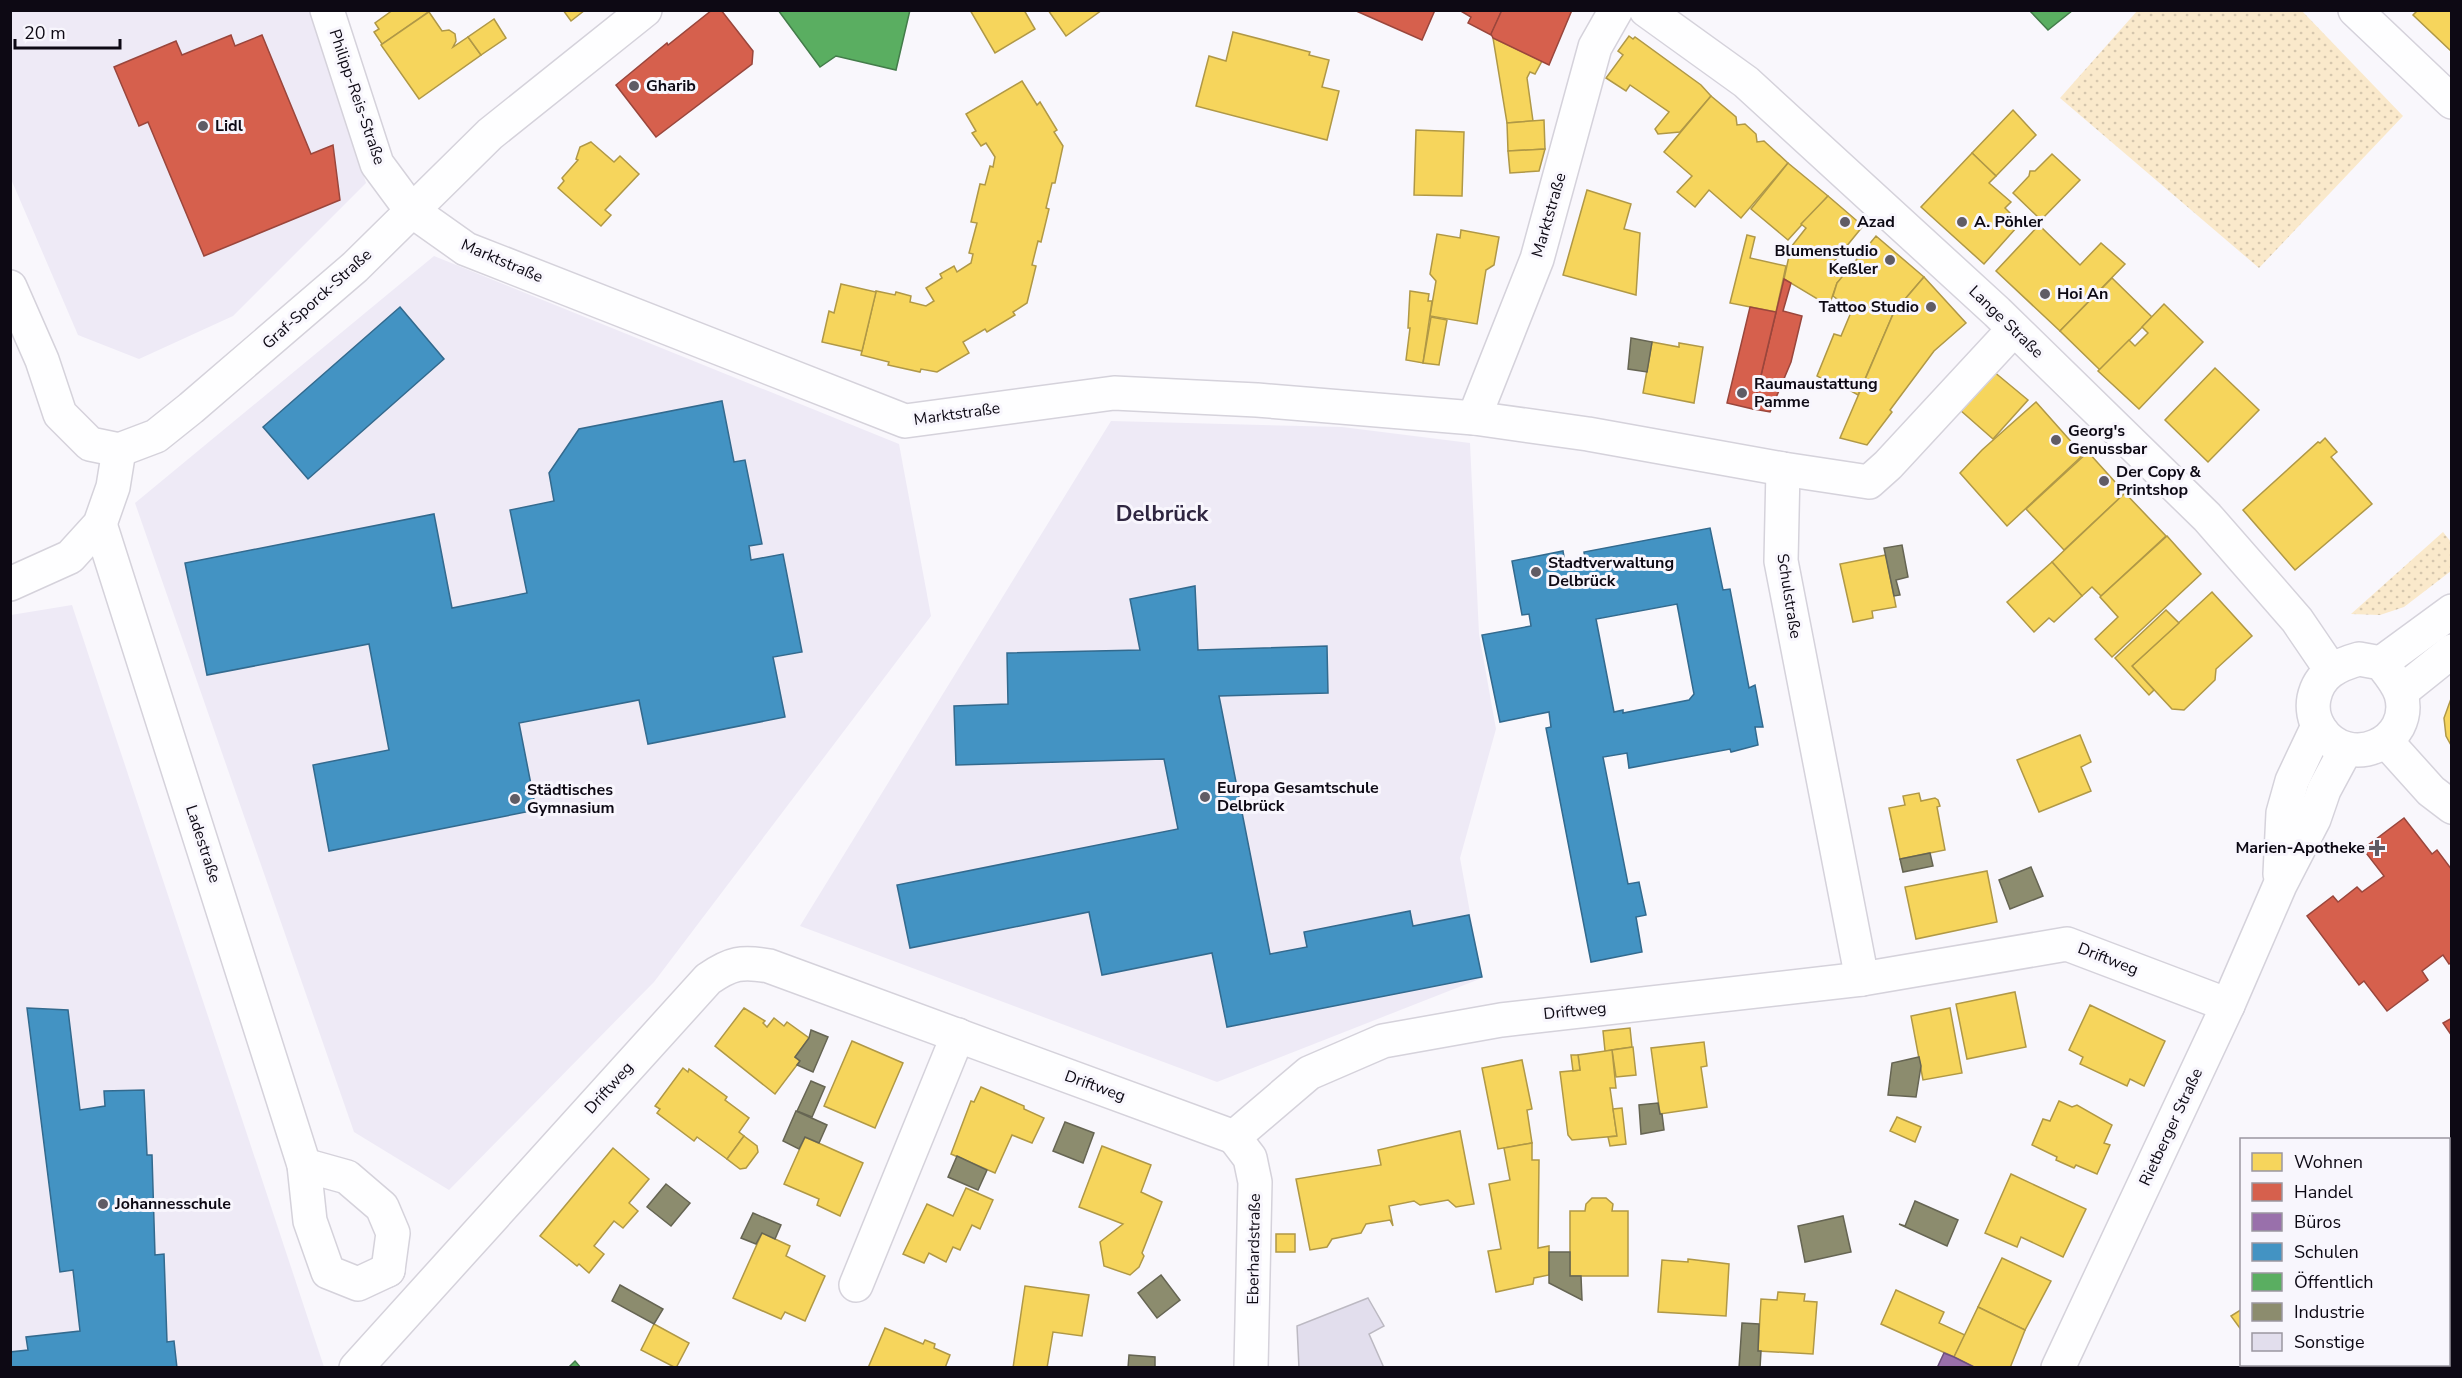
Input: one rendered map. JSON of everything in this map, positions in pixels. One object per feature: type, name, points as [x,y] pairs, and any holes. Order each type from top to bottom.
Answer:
[{"type":"street","name":"Philipp-Reis-Straße","points":[[327,10],[377,164],[411,210]]},
{"type":"street","name":"Graf-Sporck-Straße","points":[[119,450],[156,436],[191,408],[355,267],[489,134],[645,10]]},
{"type":"street","name":"Marktstraße","points":[[1474,418],[1537,260],[1595,47],[1616,10]]},
{"type":"street","name":"Lange Straße","points":[[1646,10],[1746,82],[2014,329],[2207,517],[2297,620],[2331,670]]},
{"type":"street","points":[[2355,10],[2451,102]]},
{"type":"street","name":"Marktstraße","points":[[411,210],[466,249],[905,421],[1114,393],[1257,400],[1474,418],[1588,434],[1783,469]]},
{"type":"street","points":[[10,287],[42,360],[60,414],[90,444],[119,450],[112,487],[100,524],[70,557],[10,584]]},
{"type":"street","points":[[1783,469],[1869,482],[1888,465],[2014,329]]},
{"type":"street","name":"Schulstraße","points":[[1783,469],[1781,561],[1862,979]]},
{"type":"street","name":"Ladestraße","points":[[100,524],[304,1164],[310,1221],[328,1272],[358,1284],[388,1270]]},
{"type":"street","points":[[2381,663],[2451,611]]},
{"type":"street","points":[[2400,692],[2451,651]]},
{"type":"street","points":[[2359,659],[2381,663],[2395,680],[2403,705],[2401,719],[2395,731],[2386,741],[2367,750],[2346,749],[2330,741],[2318,726],[2314,714],[2313,702],[2316,690],[2331,670],[2359,659]]},
{"type":"street","name":"Rietberger Straße","points":[[2280,885],[2283,813],[2292,781],[2318,726]]},
{"type":"street","points":[[2386,741],[2431,791],[2451,807]]},
{"type":"street","name":"Rietberger Straße","points":[[2058,1368],[2228,1005],[2280,885],[2314,819],[2324,790],[2346,749]]},
{"type":"street","name":"Driftweg","points":[[356,1368],[708,979],[725,967],[748,962],[769,966],[1234,1137],[1309,1073],[1383,1041],[1501,1020],[1862,979],[2067,944],[2228,1005]]},
{"type":"street","points":[[856,1285],[957,1035]]},
{"type":"street","name":"Eberhardstraße","points":[[1234,1137],[1250,1158],[1255,1182],[1251,1368]]},
{"type":"street","points":[[304,1164],[347,1178],[382,1207],[393,1233],[388,1270],[419,1296]]},
{"type":"shaded area","points":[[2138,10],[2302,11],[2403,116],[2259,268],[2060,98]]},
{"type":"shaded area","points":[[10,11],[312,11],[366,183],[233,316],[139,359],[78,335],[11,179]]},
{"type":"shaded area","name":"Städtisches Gymnasium","points":[[434,256],[899,444],[931,616],[654,982],[449,1190],[354,1132],[135,503]]},
{"type":"shaded area","points":[[1111,421],[1342,427],[1470,443],[1479,634],[1496,729],[1460,858],[1482,978],[1217,1082],[800,926]]},
{"type":"shaded area","points":[[2443,532],[2451,542],[2451,571],[2404,607],[2380,615],[2351,614]]},
{"type":"shaded area","points":[[72,605],[324,1367],[11,1368],[11,615]]},
{"type":"building: Wohnen","points":[[393,10],[431,10],[382,44],[374,32],[379,29],[375,23]]},
{"type":"building: Wohnen","points":[[563,10],[585,10],[571,21]]},
{"type":"building: Wohnen","points":[[970,10],[1024,10],[1035,29],[995,53]]},
{"type":"building: Wohnen","points":[[1048,10],[1102,10],[1066,36]]},
{"type":"building: Wohnen","points":[[2418,10],[2452,10],[2452,52],[2413,15]]},
{"type":"building: Wohnen","points":[[429,12],[442,31],[449,30],[455,34],[456,41],[453,47],[468,37],[481,55],[419,99],[381,45]]},
{"type":"building: Wohnen","points":[[494,19],[506,38],[481,55],[468,37]]},
{"type":"building: Wohnen","points":[[1233,32],[1310,52],[1309,55],[1329,60],[1322,87],[1339,91],[1327,140],[1196,106],[1209,56],[1226,61]]},
{"type":"building: Wohnen","points":[[1629,36],[1633,39],[1635,37],[1701,85],[1711,96],[1680,132],[1658,134],[1655,129],[1669,112],[1630,85],[1626,91],[1606,78],[1623,55],[1618,51]]},
{"type":"building: Wohnen","points":[[1493,38],[1542,61],[1535,74],[1530,72],[1527,78],[1533,121],[1507,123]]},
{"type":"building: Wohnen","points":[[1022,81],[1037,105],[1040,102],[1057,130],[1054,132],[1063,146],[1055,183],[1052,183],[1046,208],[1049,209],[1041,242],[1038,241],[1032,265],[1036,266],[1027,303],[1013,312],[1015,315],[987,332],[985,329],[963,342],[969,353],[937,372],[921,369],[920,372],[888,365],[889,362],[861,355],[876,291],[895,295],[896,292],[911,296],[910,302],[926,306],[934,301],[926,288],[942,278],[940,274],[954,266],[957,272],[971,263],[973,254],[969,253],[977,223],[971,222],[980,184],[985,185],[995,157],[986,143],[981,146],[972,133],[976,131],[966,114]]},
{"type":"building: Wohnen","points":[[1711,96],[1736,117],[1737,125],[1745,124],[1756,134],[1757,142],[1764,141],[1788,163],[1741,218],[1709,190],[1695,207],[1677,192],[1692,176],[1664,152]]},
{"type":"building: Wohnen","points":[[2013,110],[2036,135],[1996,176],[1972,153]]},
{"type":"building: Wohnen","points":[[1544,120],[1545,149],[1508,151],[1507,123]]},
{"type":"building: Wohnen","points":[[1416,130],[1464,132],[1462,196],[1414,195]]},
{"type":"building: Wohnen","points":[[591,142],[614,162],[620,156],[639,174],[605,210],[611,215],[601,226],[558,188],[564,181],[562,178],[578,160],[576,159],[580,147]]},
{"type":"building: Wohnen","points":[[1545,149],[1539,171],[1510,173],[1508,151]]},
{"type":"building: Wohnen","points":[[1972,153],[1996,176],[1989,183],[2011,202],[2005,208],[2017,220],[2017,227],[1984,264],[1921,207]]},
{"type":"building: Wohnen","points":[[2052,154],[2080,180],[2041,220],[2013,193],[2029,176],[2030,171],[2035,171]]},
{"type":"building: Wohnen","points":[[1788,163],[1828,196],[1788,240],[1751,209]]},
{"type":"building: Wohnen","points":[[1587,190],[1631,204],[1624,229],[1640,233],[1636,295],[1563,275]]},
{"type":"building: Wohnen","points":[[1828,196],[1863,226],[1832,264],[1845,274],[1837,283],[1829,306],[1784,279],[1791,247],[1806,228],[1801,224]]},
{"type":"building: Wohnen","points":[[2039,225],[2080,265],[2101,243],[2125,264],[2060,331],[1996,271]]},
{"type":"building: Wohnen","points":[[1461,230],[1499,237],[1494,265],[1486,270],[1477,324],[1430,316],[1436,281],[1430,274],[1437,234],[1460,238]]},
{"type":"building: Wohnen","points":[[1747,235],[1755,237],[1750,258],[1786,266],[1776,312],[1730,303]]},
{"type":"building: Wohnen","points":[[1876,236],[1924,277],[1894,312],[1858,395],[1844,387],[1842,390],[1817,376],[1834,334],[1841,336],[1852,310],[1833,296],[1837,283]]},
{"type":"building: Wohnen","points":[[1924,277],[1966,323],[1934,351],[1867,445],[1840,438],[1894,312]]},
{"type":"building: Wohnen","points":[[2112,278],[2152,317],[2100,370],[2060,331]]},
{"type":"building: Wohnen","points":[[841,284],[876,292],[862,351],[822,342],[829,311],[834,313]]},
{"type":"building: Wohnen","points":[[1410,291],[1429,294],[1428,301],[1432,301],[1423,363],[1406,360],[1410,328],[1408,328]]},
{"type":"building: Wohnen","points":[[2164,304],[2203,342],[2139,409],[2098,371],[2129,340],[2135,346],[2148,333],[2142,327]]},
{"type":"building: Wohnen","points":[[1431,317],[1447,320],[1439,365],[1423,363]]},
{"type":"building: Wohnen","points":[[1652,342],[1679,347],[1679,343],[1703,347],[1694,403],[1643,393]]},
{"type":"building: Wohnen","points":[[2215,368],[2259,410],[2208,462],[2165,420]]},
{"type":"building: Wohnen","points":[[1993,371],[2028,400],[1993,439],[1960,410]]},
{"type":"building: Wohnen","points":[[2036,402],[2083,455],[2007,526],[1960,473]]},
{"type":"building: Wohnen","points":[[2325,438],[2337,452],[2331,457],[2372,504],[2295,570],[2243,510]]},
{"type":"building: Wohnen","points":[[2088,452],[2125,493],[2064,550],[2026,509]]},
{"type":"building: Wohnen","points":[[2125,493],[2166,536],[2101,596],[2092,587],[2082,596],[2052,562]]},
{"type":"building: Wohnen","points":[[2167,536],[2201,574],[2112,657],[2095,639],[2118,617],[2100,597]]},
{"type":"building: Wohnen","points":[[1886,555],[1896,607],[1872,611],[1873,618],[1853,622],[1840,564]]},
{"type":"building: Wohnen","points":[[2052,562],[2082,596],[2054,622],[2049,618],[2034,632],[2007,602]]},
{"type":"building: Wohnen","points":[[2212,592],[2252,636],[2216,669],[2215,680],[2184,710],[2172,709],[2132,666]]},
{"type":"building: Wohnen","points":[[2166,610],[2179,623],[2132,666],[2154,690],[2149,695],[2115,658]]},
{"type":"building: Wohnen","points":[[2452,696],[2452,747],[2446,736],[2444,718]]},
{"type":"building: Wohnen","points":[[2080,735],[2091,762],[2081,767],[2091,791],[2039,812],[2017,760]]},
{"type":"building: Wohnen","points":[[1919,793],[1921,801],[1935,798],[1938,800],[1940,806],[1937,807],[1945,850],[1900,859],[1889,808],[1905,805],[1903,796]]},
{"type":"building: Wohnen","points":[[1987,871],[1997,922],[1916,939],[1905,887]]},
{"type":"building: Wohnen","points":[[2015,992],[2026,1047],[1967,1059],[1956,1004]]},
{"type":"building: Wohnen","points":[[2090,1005],[2165,1041],[2144,1086],[2130,1079],[2127,1086],[2080,1064],[2083,1057],[2069,1050]]},
{"type":"building: Wohnen","points":[[744,1008],[765,1021],[763,1023],[767,1027],[774,1018],[784,1026],[787,1022],[809,1038],[795,1057],[800,1061],[775,1094],[715,1046]]},
{"type":"building: Wohnen","points":[[1950,1008],[1962,1073],[1923,1080],[1911,1016]]},
{"type":"building: Wohnen","points":[[1630,1028],[1632,1047],[1605,1051],[1603,1031]]},
{"type":"building: Wohnen","points":[[852,1041],[903,1063],[875,1128],[824,1106]]},
{"type":"building: Wohnen","points":[[1704,1042],[1707,1066],[1701,1067],[1707,1107],[1660,1114],[1651,1048]]},
{"type":"building: Wohnen","points":[[1633,1047],[1636,1075],[1616,1077],[1612,1050]]},
{"type":"building: Wohnen","points":[[1612,1050],[1616,1088],[1610,1088],[1617,1136],[1572,1140],[1568,1135],[1560,1072],[1580,1070],[1578,1055]]},
{"type":"building: Wohnen","points":[[1571,1055],[1578,1055],[1580,1070],[1573,1071]]},
{"type":"building: Wohnen","points":[[1522,1060],[1532,1109],[1527,1110],[1532,1143],[1498,1149],[1482,1068]]},
{"type":"building: Wohnen","points":[[683,1068],[688,1072],[689,1069],[727,1097],[725,1100],[749,1118],[739,1132],[744,1136],[727,1159],[697,1137],[694,1141],[657,1113],[660,1109],[655,1106]]},
{"type":"building: Wohnen","points":[[981,1087],[1024,1106],[1024,1109],[1044,1118],[1032,1143],[1012,1135],[995,1173],[951,1154],[971,1101],[974,1102]]},
{"type":"building: Wohnen","points":[[2059,1101],[2072,1107],[2077,1105],[2112,1125],[2104,1143],[2110,1145],[2097,1174],[2056,1160],[2057,1157],[2032,1145],[2043,1119],[2050,1121]]},
{"type":"building: Wohnen","points":[[1622,1108],[1626,1144],[1610,1146],[1608,1137],[1617,1136],[1613,1109]]},
{"type":"building: Wohnen","points":[[1897,1117],[1921,1127],[1915,1142],[1890,1131]]},
{"type":"building: Wohnen","points":[[1460,1131],[1474,1204],[1456,1207],[1448,1200],[1420,1205],[1414,1201],[1389,1206],[1393,1226],[1390,1220],[1366,1224],[1361,1233],[1332,1239],[1327,1247],[1310,1250],[1296,1179],[1381,1165],[1378,1150]]},
{"type":"building: Wohnen","points":[[744,1136],[757,1146],[758,1152],[746,1168],[740,1169],[727,1159]]},
{"type":"building: Wohnen","points":[[805,1137],[863,1163],[840,1216],[817,1205],[819,1199],[784,1184]]},
{"type":"building: Wohnen","points":[[1532,1143],[1532,1160],[1539,1160],[1538,1248],[1549,1246],[1549,1275],[1534,1278],[1533,1284],[1496,1292],[1488,1251],[1501,1249],[1489,1184],[1510,1180],[1504,1148]]},
{"type":"building: Wohnen","points":[[1102,1146],[1151,1165],[1141,1192],[1162,1202],[1142,1253],[1144,1256],[1139,1267],[1130,1275],[1104,1266],[1100,1242],[1123,1224],[1079,1207]]},
{"type":"building: Wohnen","points":[[613,1148],[649,1179],[629,1203],[638,1211],[623,1228],[614,1221],[594,1246],[604,1254],[589,1273],[540,1236]]},
{"type":"building: Wohnen","points":[[2452,1162],[2452,1273],[2450,1274],[2450,1164]]},
{"type":"building: Wohnen","points":[[2011,1174],[2086,1209],[2063,1257],[2021,1237],[2017,1247],[1985,1233]]},
{"type":"building: Wohnen","points":[[966,1188],[993,1200],[980,1229],[972,1225],[960,1250],[953,1247],[946,1262],[929,1253],[924,1263],[903,1254],[927,1204],[953,1216]]},
{"type":"building: Wohnen","points":[[1592,1198],[1606,1198],[1613,1204],[1612,1211],[1628,1211],[1628,1276],[1570,1276],[1570,1211],[1585,1211],[1586,1204]]},
{"type":"building: Wohnen","points":[[762,1233],[790,1246],[786,1256],[825,1276],[805,1321],[785,1312],[781,1319],[733,1298]]},
{"type":"building: Wohnen","points":[[1276,1234],[1295,1234],[1295,1252],[1276,1252]]},
{"type":"building: Wohnen","points":[[2002,1258],[2051,1281],[2025,1330],[1978,1307]]},
{"type":"building: Wohnen","points":[[1688,1259],[1729,1264],[1726,1316],[1658,1312],[1662,1260],[1688,1262]]},
{"type":"building: Wohnen","points":[[1025,1286],[1089,1295],[1082,1336],[1053,1332],[1047,1368],[1013,1368]]},
{"type":"building: Wohnen","points":[[1896,1290],[1944,1312],[1939,1323],[1965,1335],[1954,1357],[1881,1324]]},
{"type":"building: Wohnen","points":[[1778,1292],[1805,1294],[1804,1301],[1817,1302],[1813,1354],[1758,1351],[1761,1299],[1777,1300]]},
{"type":"building: Wohnen","points":[[1978,1307],[2025,1330],[2010,1368],[1976,1368],[1954,1357]]},
{"type":"building: Wohnen","points":[[2240,1310],[2240,1328],[2231,1316]]},
{"type":"building: Wohnen","points":[[654,1324],[689,1343],[676,1368],[641,1350]]},
{"type":"building: Wohnen","points":[[885,1328],[923,1344],[925,1340],[935,1344],[934,1348],[950,1355],[945,1368],[868,1368]]},
{"type":"building: Wohnen","points":[[2266,1366],[2393,1366],[2394,1368],[2267,1368]]},
{"type":"building: Handel","points":[[712,10],[721,10],[753,51],[752,64],[656,137],[616,85]]},
{"type":"building: Handel","points":[[1354,10],[1435,10],[1422,40]]},
{"type":"building: Handel","points":[[1459,10],[1502,10],[1491,35],[1468,23],[1471,17]]},
{"type":"building: Handel","points":[[1502,10],[1572,10],[1549,65],[1493,38],[1491,34]]},
{"type":"building: Handel","points":[[231,35],[235,46],[262,35],[311,154],[333,145],[340,200],[204,256],[148,122],[139,126],[114,67],[176,41],[182,55]]},
{"type":"building: Handel","points":[[1784,279],[1791,283],[1783,311],[1802,316],[1791,362],[1770,412],[1753,409]]},
{"type":"building: Handel","points":[[1750,307],[1776,312],[1753,409],[1727,403]]},
{"type":"building: Handel","points":[[2404,818],[2432,854],[2437,850],[2452,870],[2452,962],[2449,964],[2443,955],[2422,971],[2428,980],[2387,1011],[2364,981],[2359,985],[2307,916],[2333,896],[2338,902],[2357,887],[2362,892],[2384,876],[2363,849]]},
{"type":"building: Handel","points":[[2452,1018],[2452,1036],[2443,1023]]},
{"type":"building: Büros","points":[[1944,1353],[1954,1357],[1976,1368],[1937,1368]]},
{"type":"building: Schulen","points":[[400,307],[444,359],[308,479],[263,427]]},
{"type":"building: Schulen","points":[[722,401],[734,462],[745,460],[762,544],[749,546],[751,560],[783,554],[802,652],[773,657],[785,717],[648,744],[639,700],[519,723],[536,810],[329,851],[313,765],[389,750],[369,644],[207,675],[185,563],[434,514],[452,608],[527,593],[510,510],[554,501],[549,473],[579,429]]},
{"type":"building: Schulen","points":[[1710,528],[1723,590],[1730,589],[1749,688],[1755,685],[1763,727],[1755,727],[1758,745],[1731,752],[1730,749],[1629,768],[1627,753],[1603,757],[1628,884],[1639,882],[1646,915],[1636,917],[1642,952],[1591,962],[1546,728],[1551,727],[1549,712],[1500,722],[1482,635],[1531,626],[1529,614],[1522,615],[1512,561],[1563,551],[1565,563],[1585,559],[1584,552]],"holes":[[[1677,604],[1694,694],[1689,700],[1623,713],[1623,710],[1614,712],[1596,619]]]},
{"type":"building: Schulen","name":"Europa Gesamtschule Delbrück","points":[[1195,586],[1198,650],[1327,646],[1328,693],[1219,696],[1270,954],[1307,947],[1304,932],[1410,911],[1413,926],[1469,915],[1482,977],[1227,1027],[1212,953],[1102,975],[1089,912],[910,948],[897,885],[1178,829],[1164,759],[956,765],[954,706],[1008,704],[1007,653],[1140,650],[1130,599]]},
{"type":"building: Schulen","name":"Johannesschule","points":[[27,1008],[68,1010],[80,1110],[105,1106],[104,1091],[144,1090],[147,1155],[152,1155],[155,1255],[164,1254],[167,1342],[174,1341],[177,1368],[10,1368],[10,1352],[28,1350],[26,1337],[80,1331],[73,1270],[60,1272]]},
{"type":"building: Öffentlich","points":[[778,10],[910,10],[896,70],[836,56],[820,67]]},
{"type":"building: Öffentlich","points":[[2029,10],[2073,10],[2048,30]]},
{"type":"building: Öffentlich","points":[[575,1361],[581,1368],[568,1368]]},
{"type":"building: Industrie","points":[[1631,338],[1652,342],[1647,372],[1628,369]]},
{"type":"building: Industrie","points":[[1902,545],[1908,577],[1896,580],[1900,595],[1894,596],[1884,548]]},
{"type":"building: Industrie","points":[[1930,853],[1933,866],[1903,872],[1900,859]]},
{"type":"building: Industrie","points":[[2031,867],[2043,896],[2010,909],[1999,880]]},
{"type":"building: Industrie","points":[[811,1030],[828,1037],[813,1072],[797,1065],[800,1061],[795,1057],[809,1038]]},
{"type":"building: Industrie","points":[[1919,1057],[1921,1066],[1916,1097],[1888,1095],[1892,1063]]},
{"type":"building: Industrie","points":[[811,1081],[825,1087],[812,1117],[797,1111]]},
{"type":"building: Industrie","points":[[1658,1103],[1664,1130],[1641,1134],[1639,1105]]},
{"type":"building: Industrie","points":[[796,1111],[827,1125],[819,1143],[805,1137],[799,1149],[783,1141]]},
{"type":"building: Industrie","points":[[1065,1122],[1094,1133],[1083,1163],[1053,1151]]},
{"type":"building: Industrie","points":[[957,1156],[987,1170],[978,1190],[948,1177]]},
{"type":"building: Industrie","points":[[666,1184],[690,1203],[671,1226],[647,1207]]},
{"type":"building: Industrie","points":[[1915,1201],[1958,1220],[1947,1246],[1899,1224],[1905,1226]]},
{"type":"building: Industrie","points":[[753,1213],[781,1225],[775,1239],[762,1233],[756,1244],[741,1238]]},
{"type":"building: Industrie","points":[[1843,1216],[1851,1252],[1805,1262],[1798,1226]]},
{"type":"building: Industrie","points":[[1549,1252],[1570,1252],[1570,1276],[1581,1276],[1582,1300],[1549,1283]]},
{"type":"building: Industrie","points":[[1161,1275],[1180,1300],[1157,1318],[1138,1293]]},
{"type":"building: Industrie","points":[[620,1285],[663,1309],[654,1324],[612,1301]]},
{"type":"building: Industrie","points":[[1742,1323],[1759,1324],[1760,1368],[1739,1368]]},
{"type":"building: Industrie","points":[[1129,1355],[1155,1357],[1155,1368],[1128,1368]]},
{"type":"building: Sonstige","points":[[1368,1298],[1384,1326],[1369,1334],[1384,1368],[1299,1368],[1297,1326]]},
{"type":"place","name":"Gharib","points":[[634,86]]},
{"type":"place","name":"Lidl","points":[[203,126]]},
{"type":"place","name":"Azad","points":[[1845,222]]},
{"type":"place","name":"A. Pöhler","points":[[1962,222]]},
{"type":"place","name":"Blumenstudio Keßler","points":[[1890,260]]},
{"type":"place","name":"Hoi An","points":[[2045,294]]},
{"type":"place","name":"Tattoo Studio","points":[[1931,307]]},
{"type":"place","name":"Raumaustattung Pamme","points":[[1742,393]]},
{"type":"place","name":"Georg's Genussbar","points":[[2056,440]]},
{"type":"place","name":"Der Copy & Printshop","points":[[2104,481]]},
{"type":"place","name":"Stadtverwaltung Delbrück","points":[[1536,572]]},
{"type":"place","name":"Europa Gesamtschule Delbrück","points":[[1205,797]]},
{"type":"place","name":"Städtisches Gymnasium","points":[[515,799]]},
{"type":"place","name":"Marien-Apotheke","points":[[2377,848]]},
{"type":"place","name":"Johannesschule","points":[[103,1204]]},
{"type":"district","name":"Delbrück","points":[[1162,514]]}]
